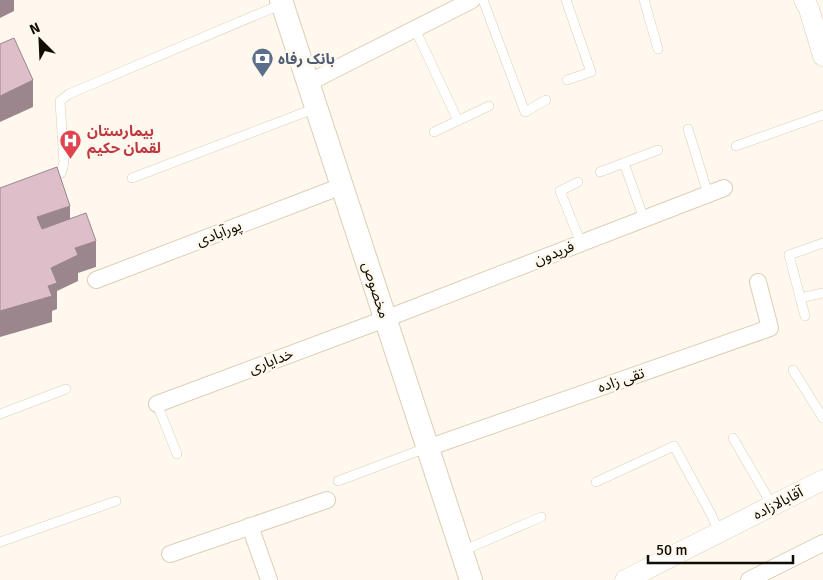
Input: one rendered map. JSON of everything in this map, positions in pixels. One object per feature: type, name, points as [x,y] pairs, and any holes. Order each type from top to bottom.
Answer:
[{"type":"main road","name":"مخصوص","points":[[281,2],[471,580]]},
{"type":"street","points":[[308,83],[472,0]]},
{"type":"street","points":[[804,0],[809,9],[823,56]]},
{"type":"street","name":"پورآبادی","points":[[96,280],[342,186]]},
{"type":"street","name":"فریدون","points":[[385,319],[724,188]]},
{"type":"street","name":"تقی زاده","points":[[427,448],[770,328],[758,282]]},
{"type":"street","name":"خدایاری","points":[[157,404],[385,319]]},
{"type":"street","name":"آقابالازاده","points":[[625,580],[823,480]]},
{"type":"street","points":[[170,554],[327,500]]},
{"type":"street","points":[[250,526],[269,580]]},
{"type":"street","points":[[749,580],[823,544]]},
{"type":"lane","points":[[483,0],[525,112],[546,100]]},
{"type":"lane","points":[[566,0],[591,72],[567,80]]},
{"type":"lane","points":[[644,0],[658,49]]},
{"type":"lane","points":[[44,180],[62,173],[64,163],[60,101],[68,94],[281,2]]},
{"type":"lane","points":[[415,28],[458,121]]},
{"type":"lane","points":[[434,132],[489,106]]},
{"type":"lane","points":[[132,178],[316,108]]},
{"type":"lane","points":[[736,146],[823,115]]},
{"type":"lane","points":[[688,129],[708,194]]},
{"type":"lane","points":[[600,172],[658,150]]},
{"type":"lane","points":[[624,163],[644,219]]},
{"type":"lane","points":[[578,182],[560,190],[581,243]]},
{"type":"lane","points":[[805,316],[789,255],[823,243]]},
{"type":"lane","points":[[800,298],[823,293]]},
{"type":"lane","points":[[793,370],[823,418]]},
{"type":"lane","points":[[0,414],[66,389]]},
{"type":"lane","points":[[157,404],[176,454]]},
{"type":"lane","points":[[733,438],[772,505]]},
{"type":"lane","points":[[596,482],[674,446],[719,532]]},
{"type":"lane","points":[[338,481],[427,448]]},
{"type":"lane","points":[[0,542],[116,501]]},
{"type":"lane","points":[[462,551],[541,517]]},
{"type":"building","points":[[14,38],[33,80],[0,96],[0,44]]},
{"type":"building","points":[[57,167],[70,206],[37,217],[42,229],[86,213],[96,241],[75,248],[78,255],[51,268],[57,283],[48,286],[52,296],[0,311],[0,188]]},
{"type":"place","name":"بانک رفاه","points":[[262,78]]},
{"type":"place","name":"بیمارستان لقمان حکیم","points":[[71,159]]}]
